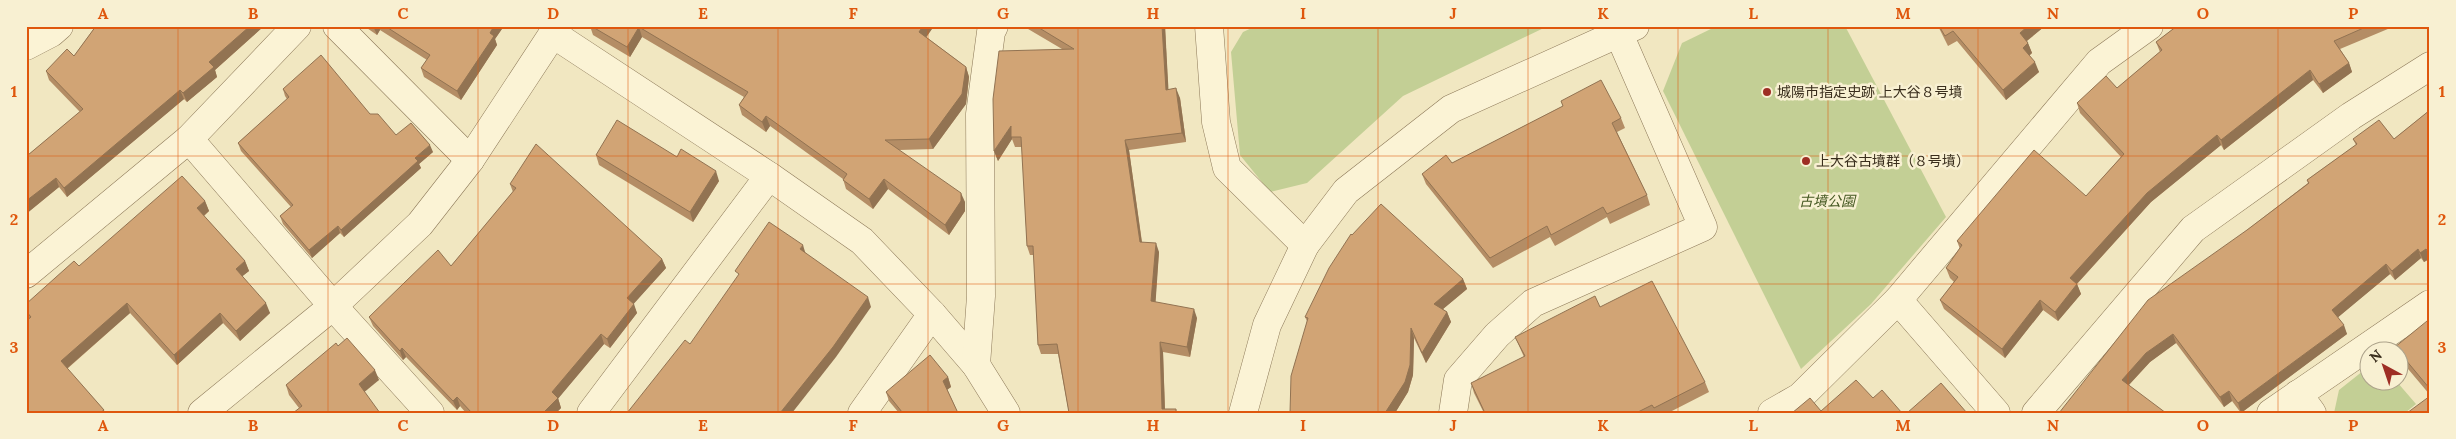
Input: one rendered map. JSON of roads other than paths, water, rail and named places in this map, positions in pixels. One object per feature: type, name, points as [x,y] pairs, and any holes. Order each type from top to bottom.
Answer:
[{"type":"street","points":[[26,46],[51,33],[59,26]]},
{"type":"street","points":[[26,274],[189,139],[297,26]]},
{"type":"street","points":[[337,26],[470,160]]},
{"type":"street","points":[[1209,26],[1216,122],[1228,168],[1305,245]]},
{"type":"street","points":[[1772,413],[1800,397],[1898,300],[2099,62],[2149,26]]},
{"type":"street","points":[[976,365],[981,296],[980,114],[989,28]]},
{"type":"street","points":[[202,413],[333,306],[420,224],[470,160],[556,30],[862,241],[932,314],[976,365],[1006,413]]},
{"type":"street","points":[[1243,413],[1267,325],[1305,245],[1346,191],[1451,109],[1627,30],[1703,227],[1532,303],[1497,335],[1458,380],[1453,413]]},
{"type":"street","points":[[2036,413],[2193,229],[2351,116],[2430,66]]},
{"type":"street","points":[[189,139],[333,306],[430,413]]},
{"type":"street","points":[[591,413],[769,176]]},
{"type":"street","points":[[1898,300],[1996,413]]},
{"type":"street","points":[[2271,413],[2305,404],[2430,304]]},
{"type":"street","points":[[862,413],[932,314]]},
{"type":"place","name":"城陽市指定史跡 上大谷８号墳","points":[[1767,92]]},
{"type":"place","name":"上大谷古墳群（８号墳）","points":[[1806,161]]},
{"type":"park label","name":"古墳公園","points":[[1827,201]]}]
